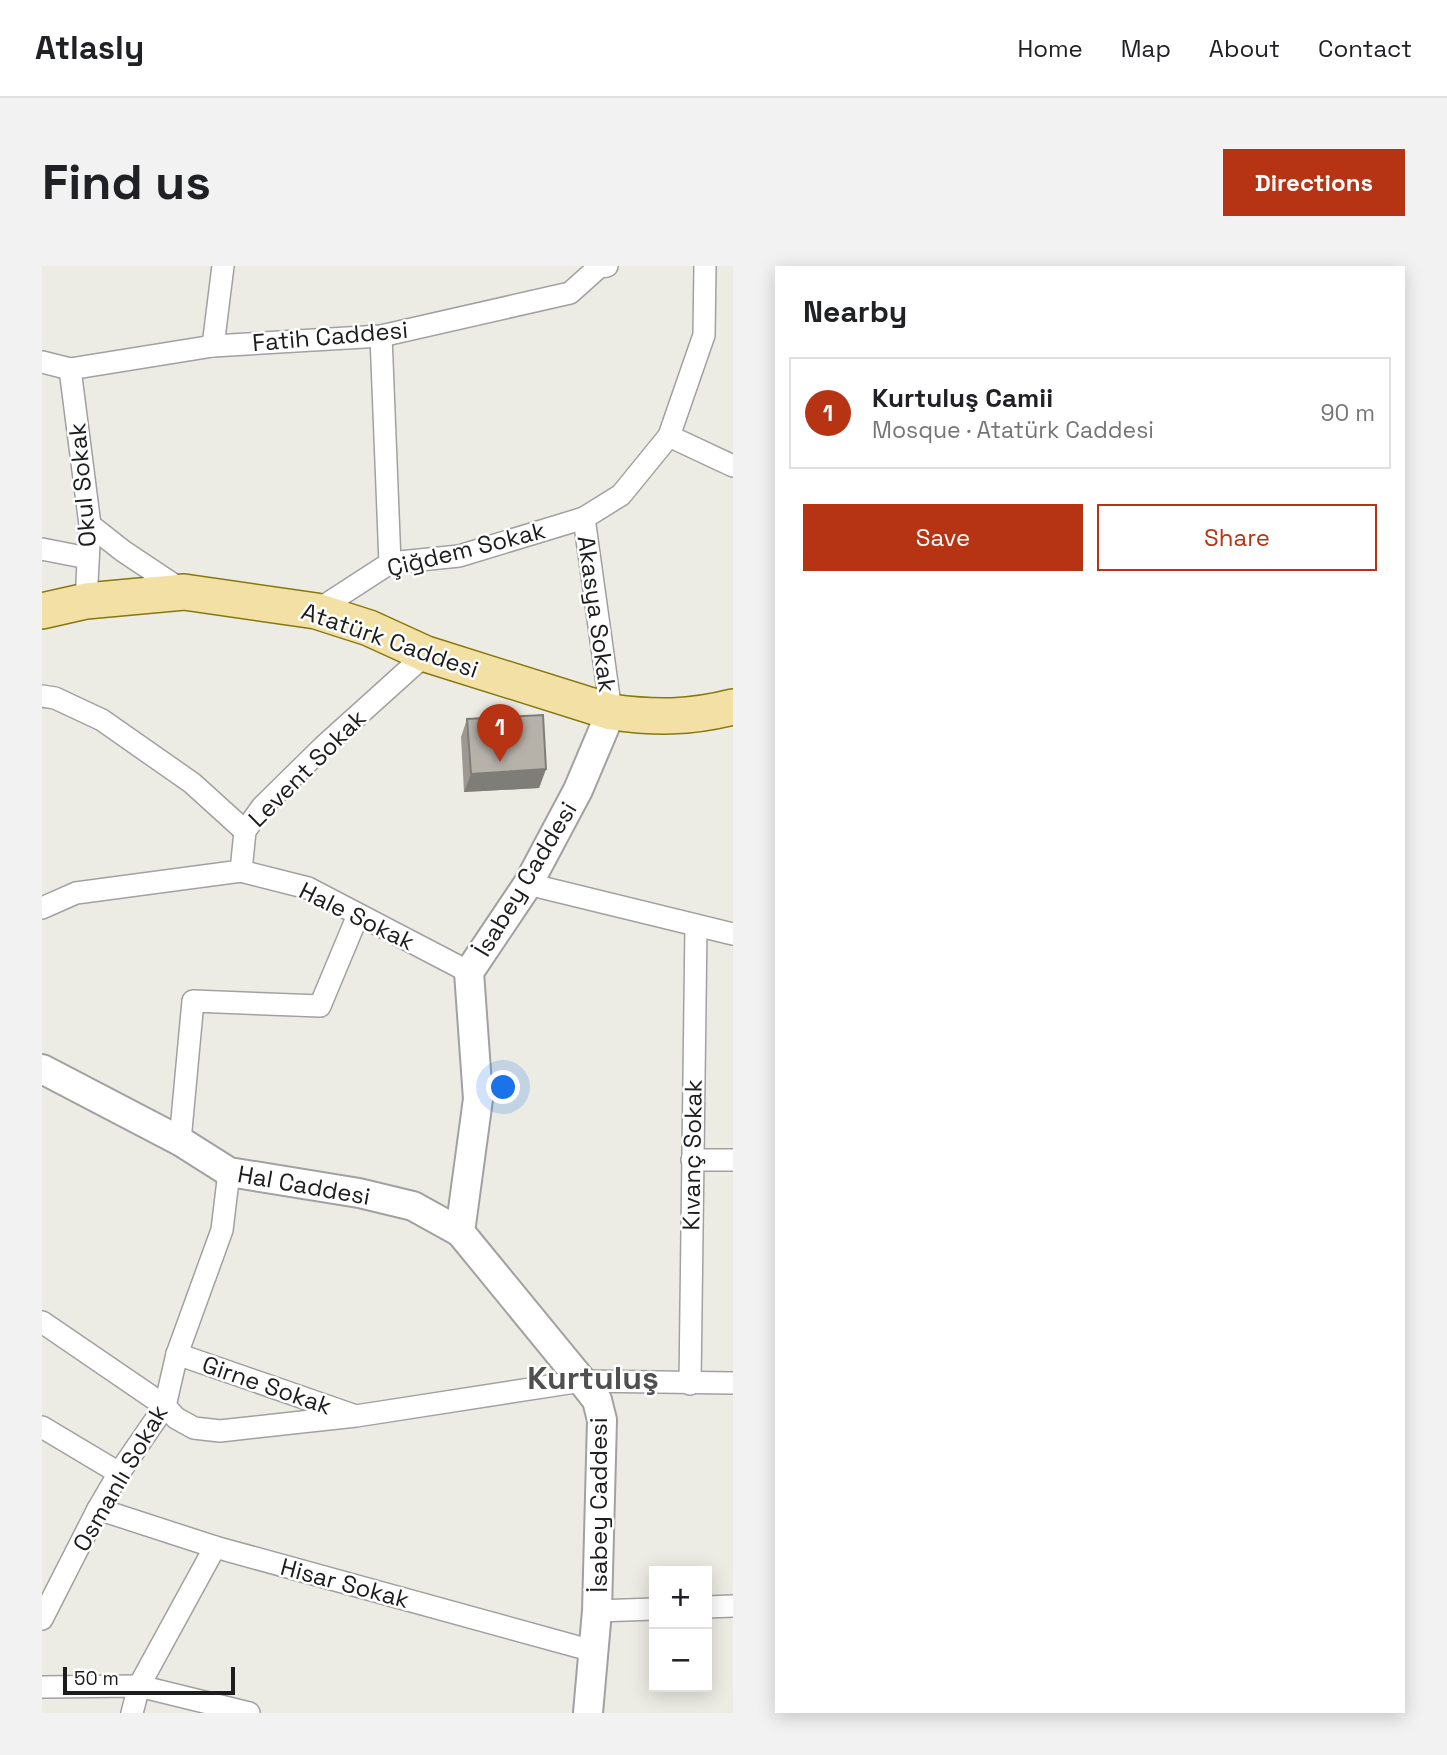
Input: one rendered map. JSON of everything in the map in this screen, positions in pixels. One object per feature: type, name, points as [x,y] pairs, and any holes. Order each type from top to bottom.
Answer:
[{"type":"main road","name":"Atatürk Caddesi","points":[[42,611],[86,601],[184,592],[316,611],[369,628],[426,654],[611,712],[641,716],[697,716],[733,707]]},
{"type":"street","points":[[213,346],[223,266]]},
{"type":"street","name":"Fatih Caddesi","points":[[42,362],[70,369],[213,346],[381,337],[570,293],[602,266]]},
{"type":"street","name":"Akasya Sokak","points":[[611,712],[584,519],[621,495],[669,436],[704,335],[705,266]]},
{"type":"street","points":[[381,337],[390,563]]},
{"type":"street","name":"Okul Sokak","points":[[70,369],[90,525],[86,601]]},
{"type":"street","points":[[669,436],[733,466]]},
{"type":"street","name":"Çiğdem Sokak","points":[[316,611],[390,563],[459,556],[584,519]]},
{"type":"street","points":[[90,525],[184,592]]},
{"type":"street","points":[[42,549],[88,558]]},
{"type":"street","name":"Levent Sokak","points":[[241,871],[244,831],[262,807],[324,746],[426,654]]},
{"type":"street","points":[[42,696],[55,698],[102,720],[192,783],[244,831]]},
{"type":"street","name":"İsabey Caddesi","points":[[588,1713],[597,1611],[602,1420],[597,1400],[460,1232],[478,1099],[469,972],[527,884],[578,790],[611,712]]},
{"type":"street","points":[[42,908],[76,893],[241,871]]},
{"type":"street","name":"Hale Sokak","points":[[241,871],[308,888],[469,972]]},
{"type":"street","points":[[527,884],[733,934]]},
{"type":"street","points":[[180,1141],[193,1001],[320,1006],[358,915]]},
{"type":"street","name":"Kıvanç Sokak","points":[[690,1384],[696,926]]},
{"type":"street","name":"Hal Caddesi","points":[[42,1069],[180,1141],[229,1172],[359,1193],[413,1206],[460,1232]]},
{"type":"street","points":[[692,1160],[733,1160]]},
{"type":"street","name":"Osmanlı Sokak","points":[[42,1619],[49,1588],[119,1473],[165,1406],[177,1354],[222,1230],[229,1172]]},
{"type":"street","name":"Girne Sokak","points":[[42,1322],[165,1406],[176,1418],[194,1428],[220,1431],[356,1416],[582,1381],[690,1384],[733,1382]]},
{"type":"street","name":"Girne Sokak","points":[[177,1354],[356,1416]]},
{"type":"street","points":[[42,1427],[119,1473]]},
{"type":"street","name":"Hisar Sokak","points":[[98,1509],[215,1547],[593,1651]]},
{"type":"street","points":[[132,1713],[139,1686],[215,1547]]},
{"type":"street","points":[[712,1607],[733,1606]]},
{"type":"street","points":[[597,1611],[649,1609]]},
{"type":"street","points":[[42,1687],[139,1686],[249,1713]]},
{"type":"building","points":[[543,715],[546,769],[471,774],[467,719]]},
{"type":"place","name":"Kurtuluş Camii","points":[[500,762]]},
{"type":"district","name":"Kurtuluş","points":[[593,1378]]}]
